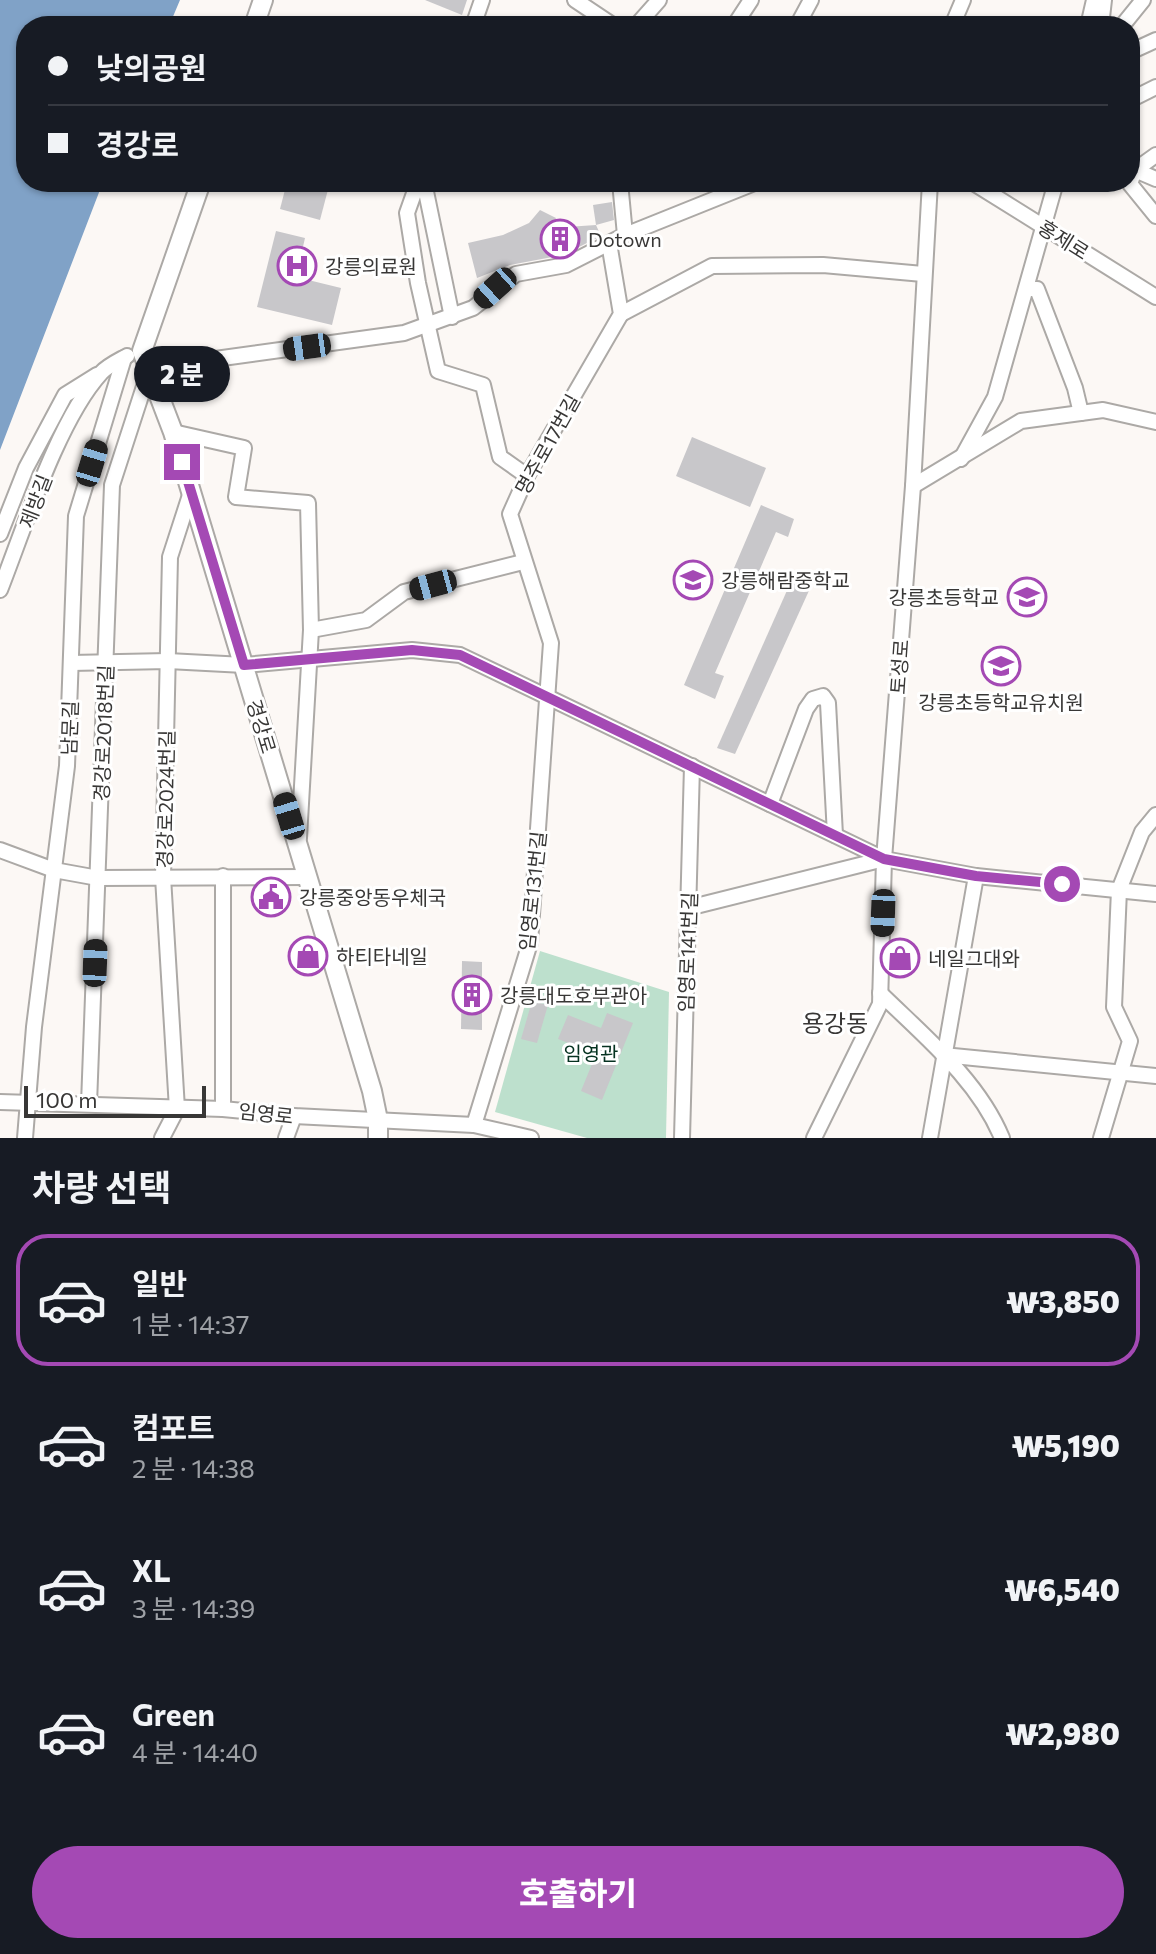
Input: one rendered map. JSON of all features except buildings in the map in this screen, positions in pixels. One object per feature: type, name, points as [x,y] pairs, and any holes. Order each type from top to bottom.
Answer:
[{"type":"main road","points":[[142,351],[198,192]]},
{"type":"main road","name":"경강로","points":[[142,351],[173,432],[299,846],[378,1129]]},
{"type":"street","points":[[575,0],[599,16]]},
{"type":"street","points":[[645,16],[659,0]]},
{"type":"street","points":[[1130,16],[1143,0]]},
{"type":"street","points":[[416,192],[407,213],[438,371],[483,385],[500,457],[527,476]]},
{"type":"street","points":[[423,192],[452,317]]},
{"type":"street","points":[[621,192],[625,235]]},
{"type":"street","points":[[150,368],[404,333],[428,327],[473,308],[516,274],[566,265],[625,235],[732,192]]},
{"type":"street","name":"토성로","points":[[814,1138],[880,1004],[884,859],[913,486],[929,192]]},
{"type":"street","name":"홍제로","points":[[989,192],[1156,297]]},
{"type":"street","points":[[961,459],[995,397],[1054,192]]},
{"type":"street","points":[[1136,192],[1156,216]]},
{"type":"street","points":[[609,243],[621,314],[712,266],[823,265],[923,274]]},
{"type":"street","points":[[1027,289],[1037,289],[1075,388],[1081,413]]},
{"type":"street","name":"명주로17번길","points":[[548,697],[551,643],[510,514],[527,476],[621,314]]},
{"type":"street","name":"제방길","points":[[0,590],[48,466],[72,418],[101,372],[142,351]]},
{"type":"street","name":"남문길","points":[[25,1138],[34,1027],[67,766],[76,516],[124,358]]},
{"type":"street","name":"경강로2018번길","points":[[89,1104],[112,485],[150,368]]},
{"type":"street","points":[[0,534],[26,468],[65,395],[101,372]]},
{"type":"street","points":[[913,486],[1021,421],[1103,410],[1156,422]]},
{"type":"street","points":[[173,432],[244,448],[236,497],[308,503],[311,630],[299,846]]},
{"type":"street","name":"경강로2024번길","points":[[177,1109],[163,877],[170,557],[191,492]]},
{"type":"street","points":[[311,630],[366,620],[404,592],[523,562]]},
{"type":"street","points":[[71,663],[105,660],[244,665],[412,650],[460,655],[884,859],[976,876],[1156,894]]},
{"type":"street","points":[[770,804],[806,709],[813,699],[823,696],[828,703],[835,835]]},
{"type":"street","name":"임영로131번길","points":[[474,1125],[530,943],[548,697]]},
{"type":"street","name":"임영로141번길","points":[[682,1138],[692,766]]},
{"type":"street","points":[[1101,1138],[1130,1041],[1114,1007],[1119,890],[1142,832],[1156,815]]},
{"type":"street","points":[[0,850],[54,870],[98,878],[307,877]]},
{"type":"street","points":[[688,908],[884,859]]},
{"type":"street","points":[[223,876],[223,1109]]},
{"type":"street","points":[[930,1138],[976,876]]},
{"type":"street","points":[[880,993],[943,1055],[990,1109],[1002,1138]]},
{"type":"street","points":[[943,1055],[1156,1076]]},
{"type":"street","name":"임영로","points":[[0,1102],[223,1109],[378,1129],[474,1125],[531,1138]]},
{"type":"street","points":[[162,1138],[177,1109]]},
{"type":"street","points":[[286,1138],[294,1116]]},
{"type":"green space","name":"임영관","points":[[540,951],[669,992],[666,1138],[587,1138],[495,1112]]},
{"type":"water","points":[[0,0],[180,0],[173,16],[16,16],[16,192],[99,192],[0,450]]},
{"type":"place","name":"Dotown","points":[[560,239]]},
{"type":"place","name":"강릉의료원","points":[[297,266]]},
{"type":"place","name":"강릉해람중학교","points":[[693,580]]},
{"type":"place","name":"강릉초등학교","points":[[1027,597]]},
{"type":"place","name":"강릉초등학교유치원","points":[[1001,666]]},
{"type":"place","name":"강릉중앙동우체국","points":[[271,897]]},
{"type":"place","name":"하티타네일","points":[[308,956]]},
{"type":"place","name":"네일그대와","points":[[900,958]]},
{"type":"place","name":"강릉대도호부관아","points":[[472,995]]},
{"type":"district","name":"용강동","points":[[835,1022]]},
{"type":"route","points":[[182,462],[244,665],[412,650],[460,655],[884,859],[976,876],[1062,884]]}]
